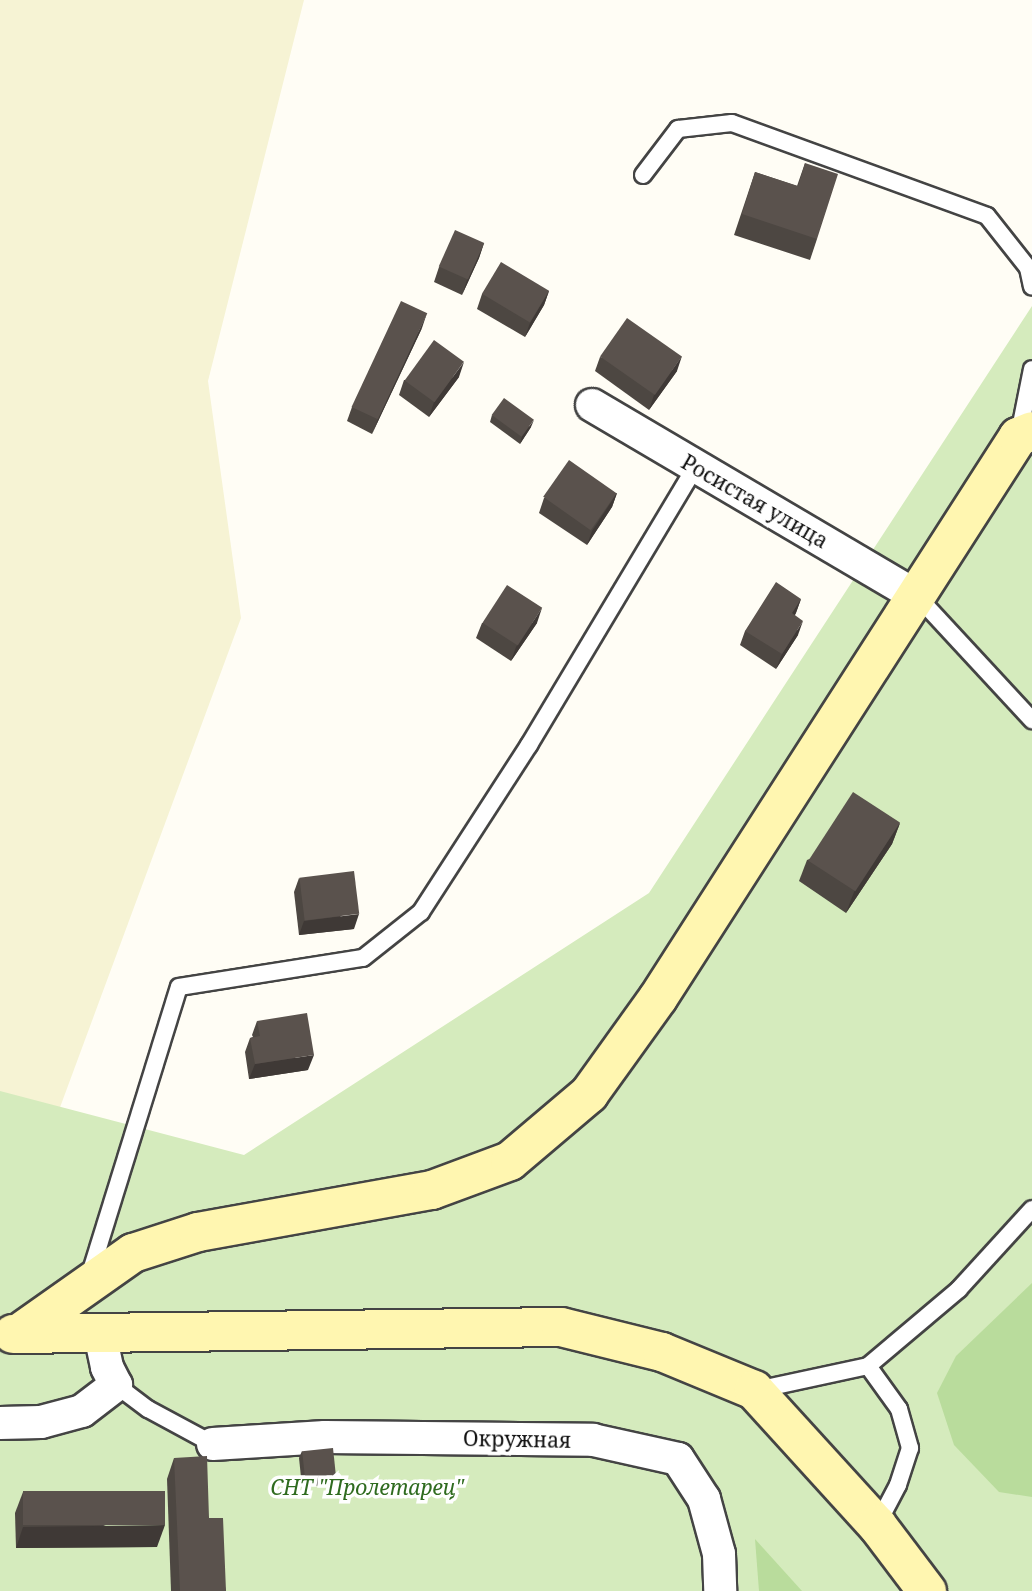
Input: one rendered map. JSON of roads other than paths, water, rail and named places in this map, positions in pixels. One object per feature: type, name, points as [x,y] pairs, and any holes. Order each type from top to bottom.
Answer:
[{"type":"street","name":"Росистая улица","points":[[592,405],[918,597]]},
{"type":"street","points":[[9,1334],[86,1287],[133,1253],[198,1232],[432,1190],[510,1161],[589,1094],[658,998],[1025,434]]},
{"type":"street","points":[[9,1334],[100,1335],[561,1327],[662,1352],[754,1390],[877,1525],[926,1591]]},
{"type":"street","points":[[0,1423],[41,1422],[82,1411],[116,1385],[107,1367],[100,1335]]},
{"type":"street","name":"Окружная","points":[[213,1444],[325,1437],[593,1440],[678,1459],[704,1499],[719,1554],[720,1591]]},
{"type":"lane","points":[[643,175],[678,129],[732,123],[987,216],[1028,268],[1032,287]]},
{"type":"lane","points":[[1025,434],[1032,369]]},
{"type":"lane","points":[[86,1287],[179,987],[363,958],[421,912],[529,745],[696,466]]},
{"type":"lane","points":[[918,597],[1032,720]]},
{"type":"lane","points":[[754,1390],[868,1366],[959,1289],[1032,1209]]},
{"type":"lane","points":[[868,1366],[899,1409],[910,1448],[898,1485],[877,1525]]},
{"type":"lane","points":[[116,1385],[148,1409],[213,1444]]},
{"type":"park label","name":"СНТ \"Пролетарец\"","points":[[367,1487]]}]
